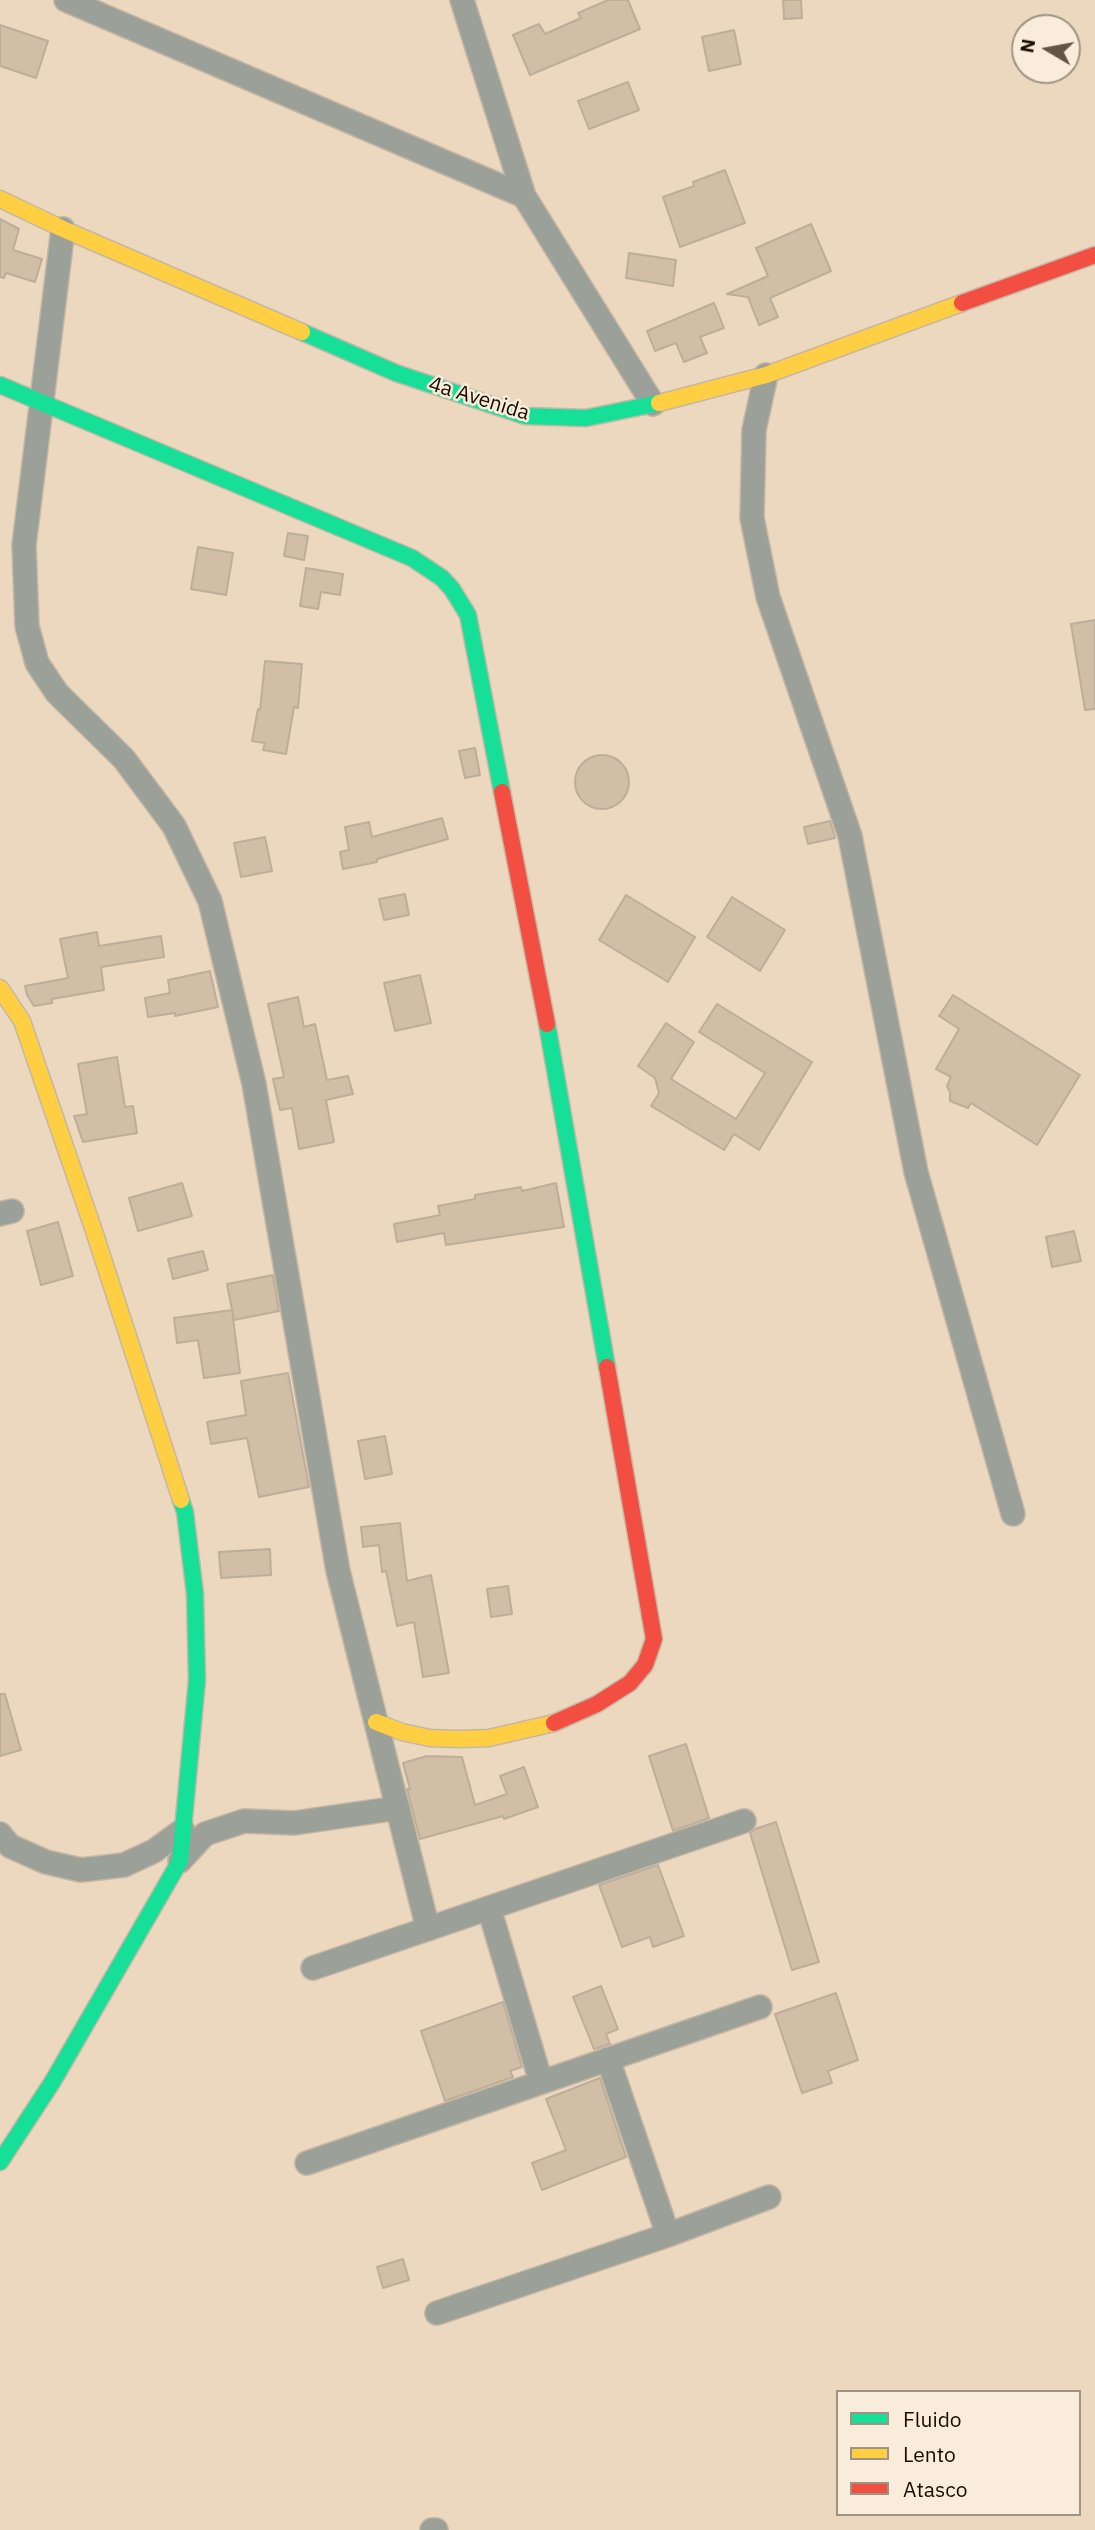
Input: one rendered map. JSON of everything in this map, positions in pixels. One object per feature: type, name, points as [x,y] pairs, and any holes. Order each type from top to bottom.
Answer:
[{"type":"street","points":[[66,0],[524,196]]},
{"type":"street","points":[[463,0],[524,196],[653,404]]},
{"type":"street","name":"4a Avenida","points":[[0,199],[63,229],[396,373],[525,416],[586,418],[766,375],[1095,256]]},
{"type":"street","points":[[63,229],[24,545],[27,626],[37,663],[57,693],[124,759],[174,826],[210,901],[254,1084],[338,1571],[428,1929]]},
{"type":"street","points":[[766,375],[754,430],[752,518],[768,597],[850,836],[916,1172],[1013,1514]]},
{"type":"street","points":[[0,385],[412,558],[442,578],[468,615],[542,996],[654,1639],[645,1665],[631,1683],[597,1704],[546,1726],[509,1735],[460,1739],[430,1738],[402,1732],[376,1722]]},
{"type":"street","points":[[0,988],[22,1021],[185,1511],[195,1594],[197,1680],[180,1861]]},
{"type":"street","points":[[0,2162],[53,2081],[180,1861],[205,1834],[244,1821],[294,1823],[398,1808]]},
{"type":"street","points":[[313,1969],[744,1821]]},
{"type":"street","points":[[0,1834],[10,1846],[46,1862],[81,1870],[124,1865],[155,1851],[183,1830]]},
{"type":"street","points":[[489,1908],[541,2082]]},
{"type":"street","points":[[307,2164],[760,2007]]},
{"type":"street","points":[[608,2059],[668,2235]]},
{"type":"street","points":[[438,2313],[668,2235],[769,2197]]},
{"type":"building","points":[[608,0],[628,0],[640,29],[530,75],[513,35],[539,24],[545,34],[581,18],[578,13]]},
{"type":"building","points":[[783,0],[801,0],[802,18],[784,19]]},
{"type":"building","points":[[0,25],[48,41],[36,78],[0,66]]},
{"type":"building","points":[[734,30],[741,64],[709,71],[702,37]]},
{"type":"building","points":[[628,82],[639,110],[589,129],[578,101]]},
{"type":"building","points":[[725,170],[745,223],[680,247],[663,197],[694,186],[693,182]]},
{"type":"building","points":[[0,219],[19,229],[13,250],[42,259],[35,282],[6,273],[4,278],[0,277]]},
{"type":"building","points":[[811,224],[831,271],[770,298],[778,317],[759,325],[748,297],[727,294],[768,276],[756,248]]},
{"type":"building","points":[[629,253],[676,260],[673,286],[626,278]]},
{"type":"building","points":[[714,303],[724,328],[700,337],[707,353],[684,362],[676,343],[655,351],[647,331]]},
{"type":"building","points":[[288,533],[308,536],[304,560],[284,556]]},
{"type":"building","points":[[198,547],[233,553],[226,595],[191,589]]},
{"type":"building","points":[[306,568],[343,574],[340,595],[321,592],[318,609],[300,606]]},
{"type":"building","points":[[1095,620],[1095,709],[1085,710],[1071,624]]},
{"type":"building","points":[[265,661],[302,664],[298,708],[294,707],[286,754],[263,750],[265,743],[252,741],[258,709],[260,710]]},
{"type":"building","points":[[475,748],[480,775],[465,778],[459,751]]},
{"type":"building","points":[[607,755],[617,759],[625,767],[629,782],[625,797],[617,805],[597,809],[587,805],[579,797],[575,777],[579,767],[587,759]]},
{"type":"building","points":[[442,818],[448,839],[377,859],[377,862],[343,869],[340,852],[349,850],[345,827],[369,822],[372,837]]},
{"type":"building","points":[[830,821],[835,838],[808,844],[804,827]]},
{"type":"building","points":[[265,837],[272,871],[241,877],[234,843]]},
{"type":"building","points":[[405,894],[409,915],[384,920],[379,899]]},
{"type":"building","points":[[626,895],[695,937],[668,982],[599,940]]},
{"type":"building","points":[[732,897],[785,930],[760,971],[707,937]]},
{"type":"building","points":[[97,932],[99,946],[161,936],[164,957],[101,967],[104,990],[52,999],[52,1003],[34,1006],[25,986],[68,978],[60,939]]},
{"type":"building","points":[[210,971],[218,1007],[175,1016],[175,1013],[148,1017],[145,998],[170,993],[168,980]]},
{"type":"building","points":[[420,975],[431,1023],[395,1031],[384,983]]},
{"type":"building","points":[[953,995],[1080,1075],[1037,1145],[971,1103],[968,1108],[950,1101],[947,1086],[951,1077],[936,1069],[959,1029],[939,1016]]},
{"type":"building","points":[[298,997],[304,1027],[315,1024],[327,1080],[348,1076],[353,1094],[326,1100],[334,1142],[299,1149],[292,1108],[280,1110],[273,1079],[284,1077],[268,1004]]},
{"type":"building","points":[[717,1004],[812,1062],[759,1150],[734,1134],[724,1150],[651,1106],[659,1093],[655,1078],[638,1066],[666,1023],[694,1042],[671,1079],[736,1119],[765,1073],[699,1032]]},
{"type":"building","points":[[117,1057],[125,1107],[133,1106],[137,1133],[83,1142],[74,1116],[87,1114],[78,1064]]},
{"type":"building","points":[[182,1183],[192,1216],[138,1231],[129,1198]]},
{"type":"building","points":[[556,1183],[564,1227],[446,1245],[444,1233],[397,1242],[394,1224],[440,1215],[438,1206],[475,1199],[475,1195],[521,1187],[522,1191]]},
{"type":"building","points":[[58,1222],[73,1276],[41,1285],[27,1231]]},
{"type":"building","points":[[1074,1231],[1081,1261],[1052,1267],[1046,1237]]},
{"type":"building","points":[[203,1251],[208,1270],[173,1279],[168,1259]]},
{"type":"building","points":[[273,1275],[279,1311],[234,1320],[227,1284]]},
{"type":"building","points":[[232,1310],[240,1373],[204,1378],[198,1340],[177,1343],[174,1318]]},
{"type":"building","points":[[288,1373],[309,1487],[259,1497],[247,1438],[211,1444],[207,1422],[246,1415],[241,1381]]},
{"type":"building","points":[[385,1436],[392,1474],[365,1479],[358,1441]]},
{"type":"building","points":[[400,1523],[407,1581],[431,1575],[449,1673],[423,1677],[414,1622],[397,1626],[386,1571],[382,1572],[379,1545],[363,1547],[361,1527]]},
{"type":"building","points":[[270,1549],[271,1575],[221,1578],[219,1552]]},
{"type":"building","points":[[508,1586],[512,1614],[491,1617],[487,1589]]},
{"type":"building","points":[[0,1694],[5,1694],[21,1750],[0,1756]]},
{"type":"building","points":[[686,1744],[709,1818],[673,1831],[649,1756]]},
{"type":"building","points":[[427,1756],[462,1757],[475,1805],[507,1794],[500,1776],[524,1767],[538,1807],[504,1819],[503,1816],[420,1839],[403,1763]]},
{"type":"building","points":[[776,1822],[819,1962],[792,1970],[750,1833]]},
{"type":"building","points":[[658,1865],[684,1936],[653,1947],[650,1937],[622,1947],[599,1885]]},
{"type":"building","points":[[601,1986],[618,2029],[606,2034],[610,2044],[594,2049],[573,1997]]},
{"type":"building","points":[[836,1993],[858,2060],[828,2071],[832,2083],[802,2093],[775,2014]]},
{"type":"building","points":[[503,2002],[522,2067],[510,2071],[513,2077],[445,2101],[421,2031]]},
{"type":"building","points":[[600,2078],[626,2157],[542,2190],[532,2163],[566,2150],[546,2099]]},
{"type":"building","points":[[403,2259],[409,2280],[383,2288],[377,2267]]},
{"type":"traffic: fast","points":[[302,332],[396,373],[525,416],[586,418],[659,403]]},
{"type":"traffic: fast","points":[[0,385],[412,558],[442,578],[468,615],[502,792]]},
{"type":"traffic: fast","points":[[547,1024],[607,1367]]},
{"type":"traffic: fast","points":[[0,2162],[53,2081],[180,1861],[197,1680],[195,1594],[185,1512],[181,1500]]},
{"type":"traffic: slow","points":[[0,199],[302,332]]},
{"type":"traffic: slow","points":[[659,403],[766,375],[962,303]]},
{"type":"traffic: slow","points":[[0,988],[22,1021],[94,1231],[181,1500]]},
{"type":"traffic: slow","points":[[376,1722],[402,1732],[430,1738],[460,1739],[489,1738],[554,1723]]},
{"type":"traffic: jam","points":[[962,303],[1095,255]]},
{"type":"traffic: jam","points":[[502,792],[547,1024]]},
{"type":"traffic: jam","points":[[554,1723],[597,1704],[630,1683],[645,1665],[654,1639],[607,1367]]}]
